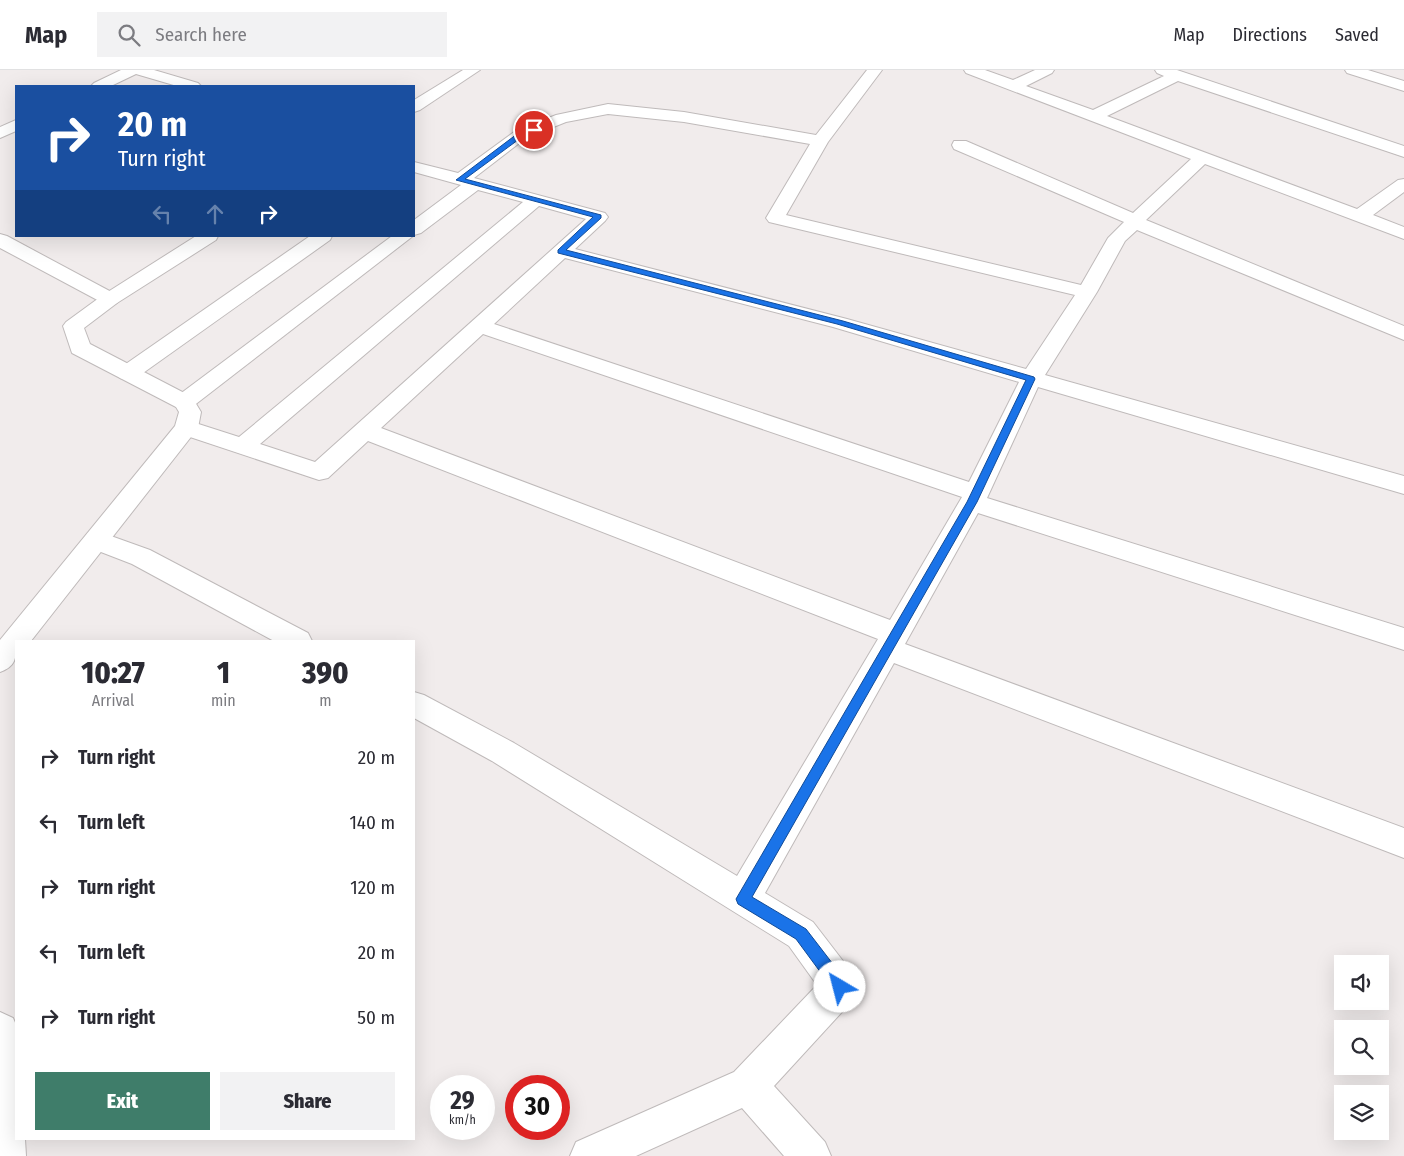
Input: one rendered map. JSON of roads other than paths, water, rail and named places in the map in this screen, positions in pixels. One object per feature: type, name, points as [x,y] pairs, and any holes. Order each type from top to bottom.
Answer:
[{"type":"street","points":[[101,85],[133,70]]},
{"type":"street","points":[[138,70],[190,85]]},
{"type":"street","points":[[415,106],[473,70]]},
{"type":"street","points":[[874,70],[820,141],[775,218],[1087,292]]},
{"type":"street","points":[[971,70],[1404,233]]},
{"type":"street","points":[[1013,86],[1047,70]]},
{"type":"street","points":[[1162,70],[1404,152]]},
{"type":"street","points":[[1352,70],[1404,86]]},
{"type":"street","points":[[1094,116],[1178,75]]},
{"type":"street","points":[[415,228],[520,135],[562,118],[608,109],[684,117],[820,141]]},
{"type":"street","points":[[0,133],[15,126]]},
{"type":"street","points":[[0,133],[15,138]]},
{"type":"street","points":[[960,145],[1135,220],[1134,222],[1404,334]]},
{"type":"street","points":[[743,899],[974,498],[1031,379],[1087,292],[1117,238],[1203,157]]},
{"type":"street","points":[[186,428],[319,472],[599,217],[467,181],[415,170]]},
{"type":"street","points":[[1359,216],[1404,184]]},
{"type":"street","points":[[242,447],[536,200]]},
{"type":"street","points":[[16,640],[186,428],[190,412],[184,402],[80,348],[73,326],[110,298],[207,237]]},
{"type":"street","points":[[128,373],[322,237]]},
{"type":"street","points":[[184,402],[403,237]]},
{"type":"street","points":[[0,240],[110,298]]},
{"type":"street","points":[[561,251],[840,323],[1404,485]]},
{"type":"street","points":[[478,326],[974,498],[1404,639]]},
{"type":"street","points":[[365,431],[1404,843]]},
{"type":"street","points":[[97,540],[141,557],[296,640]]},
{"type":"street","points":[[0,660],[15,641]]},
{"type":"street","points":[[415,705],[503,752],[801,934],[840,987],[748,1086],[590,1156]]},
{"type":"street","points":[[0,1032],[6,1156]]},
{"type":"street","points":[[748,1086],[811,1156]]}]
